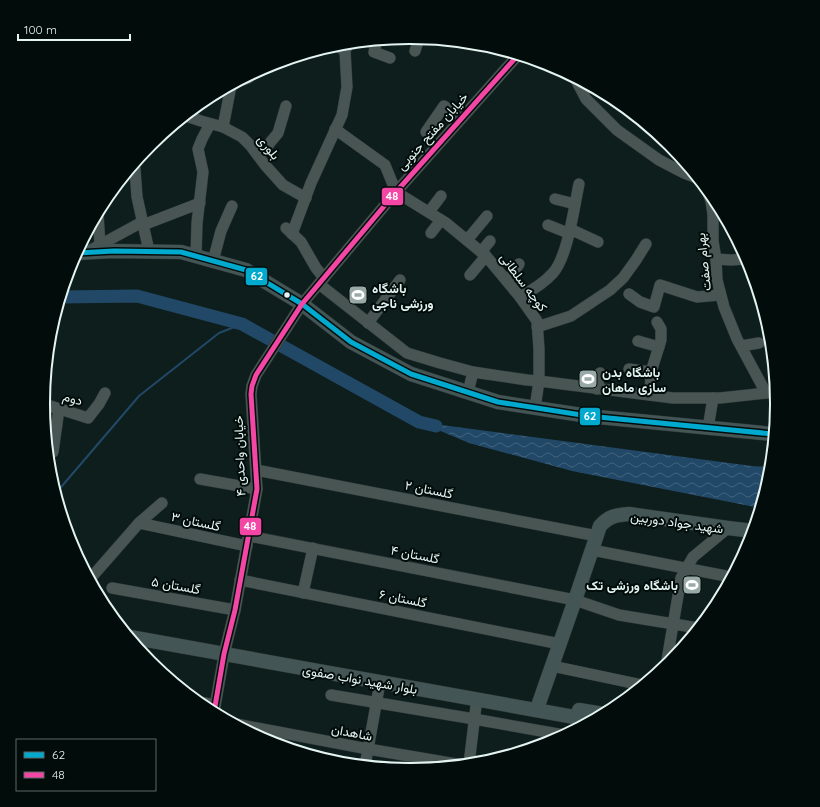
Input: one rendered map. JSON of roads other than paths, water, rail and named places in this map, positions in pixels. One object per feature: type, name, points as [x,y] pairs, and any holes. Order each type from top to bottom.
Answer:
[{"type":"main road","points":[[84,253],[114,251],[181,252],[246,270],[302,304],[351,342],[411,374],[498,402],[588,416],[768,433]]},
{"type":"main road","name":"شهید جواد دوربین","points":[[539,703],[600,526],[606,520],[615,515],[629,514],[746,529]]},
{"type":"main road","name":"بلوار شهید نواب صفوی","points":[[138,638],[209,651],[224,657],[379,688],[475,712],[573,724]]},
{"type":"main road","name":"بلوار شهید نواب صفوی","points":[[145,646],[340,675],[583,719]]},
{"type":"main road","points":[[340,675],[360,670],[594,712]]},
{"type":"street","points":[[415,51],[417,44]]},
{"type":"street","points":[[376,46],[374,52],[390,58]]},
{"type":"street","points":[[343,50],[347,87],[342,115],[311,183],[306,198],[289,231],[301,242],[322,281],[368,323],[407,354],[473,372],[672,398],[714,398],[770,393]]},
{"type":"street","name":"خیابان مفتح جنوبی","points":[[292,319],[302,304],[396,192],[514,59]]},
{"type":"street","points":[[579,86],[586,99],[617,130],[659,160],[686,174]]},
{"type":"street","points":[[223,127],[230,92]]},
{"type":"street","points":[[259,156],[278,133],[286,106]]},
{"type":"street","points":[[426,132],[444,106],[462,118]]},
{"type":"street","name":"بلوری","points":[[191,118],[223,127],[242,137],[283,185],[306,198]]},
{"type":"street","points":[[196,256],[197,223],[203,172],[198,149],[210,124]]},
{"type":"street","points":[[335,129],[385,165],[396,192]]},
{"type":"street","points":[[135,172],[137,197],[149,251]]},
{"type":"street","points":[[520,297],[533,290],[553,273],[563,256],[579,184]]},
{"type":"street","name":"کوچه سلطانی","points":[[396,192],[441,220],[484,254],[520,297],[537,321],[539,381],[535,408]]},
{"type":"street","points":[[429,212],[441,196]]},
{"type":"street","points":[[556,198],[575,204]]},
{"type":"street","points":[[85,251],[143,223],[200,203]]},
{"type":"street","points":[[213,261],[221,231],[232,206]]},
{"type":"street","name":"بهرام صفت","points":[[712,209],[713,241],[720,295],[730,323],[741,346],[769,391]]},
{"type":"street","points":[[467,240],[487,216]]},
{"type":"street","points":[[431,233],[441,220]]},
{"type":"street","points":[[99,225],[100,245]]},
{"type":"street","points":[[548,225],[598,242]]},
{"type":"street","points":[[470,275],[484,254],[490,241]]},
{"type":"street","points":[[537,327],[571,316],[610,290],[622,278],[646,244]]},
{"type":"street","points":[[716,259],[739,259]]},
{"type":"street","points":[[507,281],[519,264]]},
{"type":"street","points":[[368,323],[400,280]]},
{"type":"street","points":[[629,294],[640,302],[654,307],[660,284],[697,297],[720,295]]},
{"type":"street","name":"خیابان واحدی ۴","points":[[215,705],[235,610],[257,489],[251,394],[252,386],[256,375],[292,319]]},
{"type":"street","points":[[650,395],[652,372],[662,332],[657,322]]},
{"type":"street","points":[[638,341],[659,348]]},
{"type":"street","points":[[741,346],[759,342]]},
{"type":"street","points":[[629,369],[652,372]]},
{"type":"street","points":[[468,392],[473,372]]},
{"type":"street","points":[[597,389],[600,373]]},
{"type":"street","name":"دوم","points":[[50,406],[88,418],[99,404],[105,393]]},
{"type":"street","points":[[708,428],[714,398]]},
{"type":"street","points":[[54,447],[59,409]]},
{"type":"street","name":"گلستان ۲","points":[[256,470],[597,536]]},
{"type":"street","points":[[200,479],[257,489]]},
{"type":"street","points":[[94,574],[139,523],[162,503]]},
{"type":"street","name":"گلستان ۳","points":[[139,523],[248,541]]},
{"type":"street","points":[[668,654],[681,578],[693,557],[728,528]]},
{"type":"street","name":"گلستان ۴","points":[[248,541],[313,548],[575,600],[619,615],[691,627]]},
{"type":"street","points":[[303,593],[313,548]]},
{"type":"street","points":[[592,550],[725,576]]},
{"type":"street","name":"گلستان ۶","points":[[240,580],[560,644]]},
{"type":"street","name":"گلستان ۵","points":[[112,588],[235,610]]},
{"type":"street","points":[[209,651],[222,644],[229,633]]},
{"type":"street","points":[[552,666],[635,684]]},
{"type":"street","points":[[366,760],[379,688]]},
{"type":"street","points":[[331,695],[376,703],[475,712],[555,733]]},
{"type":"street","points":[[471,758],[475,712]]},
{"type":"street","name":"شاهدان","points":[[254,727],[441,761]]},
{"type":"water","points":[[419,422],[764,467],[754,507],[572,471],[469,443]]},
{"type":"waterway","points":[[67,297],[137,296],[242,324],[419,422],[436,426]]},
{"type":"waterway","points":[[61,488],[139,396],[219,333],[242,324]]},
{"type":"place","name":"باشگاه ورزشی ناجی","points":[[358,295]]},
{"type":"place","name":"باشگاه بدن سازی ماهان","points":[[588,379]]},
{"type":"place","name":"باشگاه ورزشی تک","points":[[692,585]]}]
